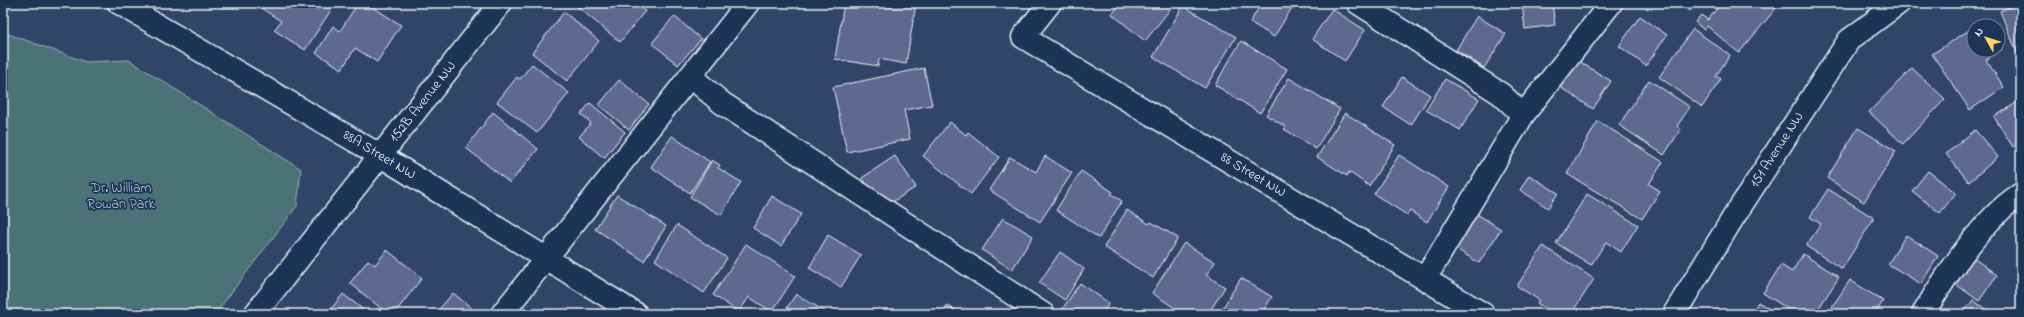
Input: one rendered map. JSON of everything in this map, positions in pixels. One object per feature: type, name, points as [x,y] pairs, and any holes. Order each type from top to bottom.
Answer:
[{"type":"street","name":"88A Street NW","points":[[119,3],[381,156],[636,314]]},
{"type":"street","name":"152B Avenue NW","points":[[255,314],[501,3]]},
{"type":"street","points":[[502,314],[748,3]]},
{"type":"street","name":"88 Street NW","points":[[1050,3],[1023,36],[1483,314]]},
{"type":"street","points":[[1358,3],[1502,94],[1523,115]]},
{"type":"street","points":[[1425,279],[1523,115],[1611,3]]},
{"type":"street","name":"151 Avenue NW","points":[[1674,314],[1737,212],[1848,40],[1900,3]]},
{"type":"street","points":[[690,76],[722,103],[1043,314]]},
{"type":"street","points":[[1923,314],[1968,247],[2008,202],[2021,194]]},
{"type":"green space","name":"Dr. William Rowan Park","points":[[3,32],[86,62],[129,60],[301,169],[297,206],[215,314],[3,314]]},
{"type":"building","points":[[260,3],[320,3],[331,10],[305,50],[274,30],[281,21],[258,6]]},
{"type":"building","points":[[358,3],[366,3],[401,25],[377,62],[355,48],[342,69],[316,53],[333,26],[340,31]]},
{"type":"building","points":[[573,3],[636,3],[645,11],[620,42]]},
{"type":"building","points":[[844,3],[916,3],[906,64],[879,59],[878,66],[835,59]]},
{"type":"building","points":[[1121,3],[1175,3],[1145,41],[1112,14]]},
{"type":"building","points":[[1262,3],[1288,3],[1293,6],[1274,37],[1250,22]]},
{"type":"building","points":[[1522,3],[1552,3],[1555,25],[1525,29]]},
{"type":"building","points":[[1680,3],[1696,3],[1690,11]]},
{"type":"building","points":[[1721,3],[1773,3],[1777,7],[1739,53],[1707,26],[1704,30],[1695,22],[1701,15],[1708,20]]},
{"type":"building","points":[[2021,3],[2021,54],[2018,55],[2006,26],[2006,18],[2003,18],[2000,11]]},
{"type":"building","points":[[1183,6],[1236,37],[1205,88],[1153,57]]},
{"type":"building","points":[[1332,9],[1365,30],[1345,61],[1312,39]]},
{"type":"building","points":[[564,12],[599,41],[567,81],[532,53]]},
{"type":"building","points":[[674,16],[701,39],[678,65],[652,43]]},
{"type":"building","points":[[1477,16],[1506,34],[1484,68],[1456,50]]},
{"type":"building","points":[[1640,16],[1667,35],[1646,66],[1619,46]]},
{"type":"building","points":[[1693,29],[1730,55],[1716,76],[1721,79],[1702,107],[1659,77]]},
{"type":"building","points":[[1966,32],[1966,58],[1989,58],[1986,60],[2004,87],[1970,110],[1932,54]]},
{"type":"building","points":[[1241,41],[1287,69],[1260,113],[1215,85]]},
{"type":"building","points":[[1577,60],[1611,81],[1593,109],[1560,87]]},
{"type":"building","points":[[532,64],[569,93],[537,133],[497,102],[517,77],[520,79]]},
{"type":"building","points":[[924,68],[932,105],[904,110],[910,139],[847,152],[833,87]]},
{"type":"building","points":[[1912,68],[1945,99],[1903,144],[1869,112]]},
{"type":"building","points":[[1402,77],[1430,95],[1411,125],[1383,107]]},
{"type":"building","points":[[1289,78],[1340,109],[1316,149],[1284,129],[1286,127],[1266,115]]},
{"type":"building","points":[[1445,79],[1479,99],[1460,130],[1426,110]]},
{"type":"building","points":[[619,80],[649,104],[629,130],[599,105]]},
{"type":"building","points":[[1649,80],[1690,107],[1677,126],[1681,129],[1664,155],[1619,125]]},
{"type":"building","points":[[2021,100],[2021,142],[2013,147],[1994,117]]},
{"type":"building","points":[[590,103],[625,132],[604,158],[579,137],[591,123],[581,114]]},
{"type":"building","points":[[493,112],[538,149],[510,183],[466,148]]},
{"type":"building","points":[[1345,113],[1395,145],[1369,186],[1349,172],[1347,176],[1317,157]]},
{"type":"building","points":[[1598,121],[1663,162],[1649,184],[1660,191],[1642,219],[1567,174]]},
{"type":"building","points":[[950,122],[966,135],[968,132],[999,157],[971,194],[923,156]]},
{"type":"building","points":[[1858,128],[1896,151],[1864,202],[1827,178]]},
{"type":"building","points":[[1975,130],[1998,157],[1969,182],[1946,154]]},
{"type":"building","points":[[672,136],[710,162],[690,193],[651,167]]},
{"type":"building","points":[[1399,155],[1449,187],[1427,222],[1410,211],[1407,215],[1374,194]]},
{"type":"building","points":[[895,156],[916,187],[883,208],[862,178]]},
{"type":"building","points":[[1045,156],[1072,173],[1040,222],[989,190],[1010,157],[1036,172]]},
{"type":"building","points":[[712,160],[720,165],[718,168],[741,182],[721,215],[690,197]]},
{"type":"building","points":[[1081,171],[1113,192],[1111,194],[1122,201],[1099,238],[1056,210]]},
{"type":"building","points":[[1928,171],[1956,193],[1940,213],[1912,191]]},
{"type":"building","points":[[1529,175],[1558,193],[1548,208],[1520,190]]},
{"type":"building","points":[[1828,189],[1874,218],[1842,269],[1806,246],[1821,224],[1810,217]]},
{"type":"building","points":[[1587,194],[1638,225],[1621,252],[1606,242],[1591,265],[1556,243]]},
{"type":"building","points":[[617,195],[666,226],[644,261],[595,229]]},
{"type":"building","points":[[772,196],[801,214],[781,246],[753,228]]},
{"type":"building","points":[[1127,210],[1149,224],[1151,222],[1178,238],[1153,278],[1104,247]]},
{"type":"building","points":[[1472,211],[1501,229],[1479,263],[1450,245]]},
{"type":"building","points":[[1003,218],[1033,236],[1012,270],[982,250]]},
{"type":"building","points":[[677,225],[727,258],[704,293],[655,260]]},
{"type":"building","points":[[828,235],[861,255],[841,287],[809,268]]},
{"type":"building","points":[[1906,235],[1938,256],[1921,284],[1888,264]]},
{"type":"building","points":[[1184,243],[1215,262],[1206,275],[1225,287],[1208,314],[1184,314],[1152,293]]},
{"type":"building","points":[[746,244],[795,276],[772,312],[749,297],[739,312],[713,295]]},
{"type":"building","points":[[1543,246],[1594,279],[1571,314],[1554,314],[1537,303],[1539,300],[1517,286]]},
{"type":"building","points":[[387,250],[422,278],[394,314],[388,314],[350,283],[368,260],[375,265]]},
{"type":"building","points":[[1060,252],[1084,269],[1065,300],[1039,283]]},
{"type":"building","points":[[1803,254],[1839,277],[1815,314],[1796,314],[1763,293],[1781,265],[1792,272]]},
{"type":"building","points":[[1972,257],[1997,275],[1979,301],[1954,283]]},
{"type":"building","points":[[1241,278],[1272,297],[1263,311],[1268,314],[1219,314]]},
{"type":"building","points":[[1850,280],[1883,301],[1875,314],[1843,314],[1832,307]]},
{"type":"building","points":[[1080,283],[1109,303],[1102,314],[1059,314]]},
{"type":"building","points":[[453,293],[479,314],[435,314]]},
{"type":"building","points":[[343,294],[369,314],[327,314]]},
{"type":"building","points":[[796,294],[829,314],[783,314]]},
{"type":"building","points":[[1973,300],[1992,314],[1963,314]]},
{"type":"building","points":[[1758,302],[1778,314],[1751,314]]},
{"type":"building","points":[[947,305],[961,314],[942,314]]}]
